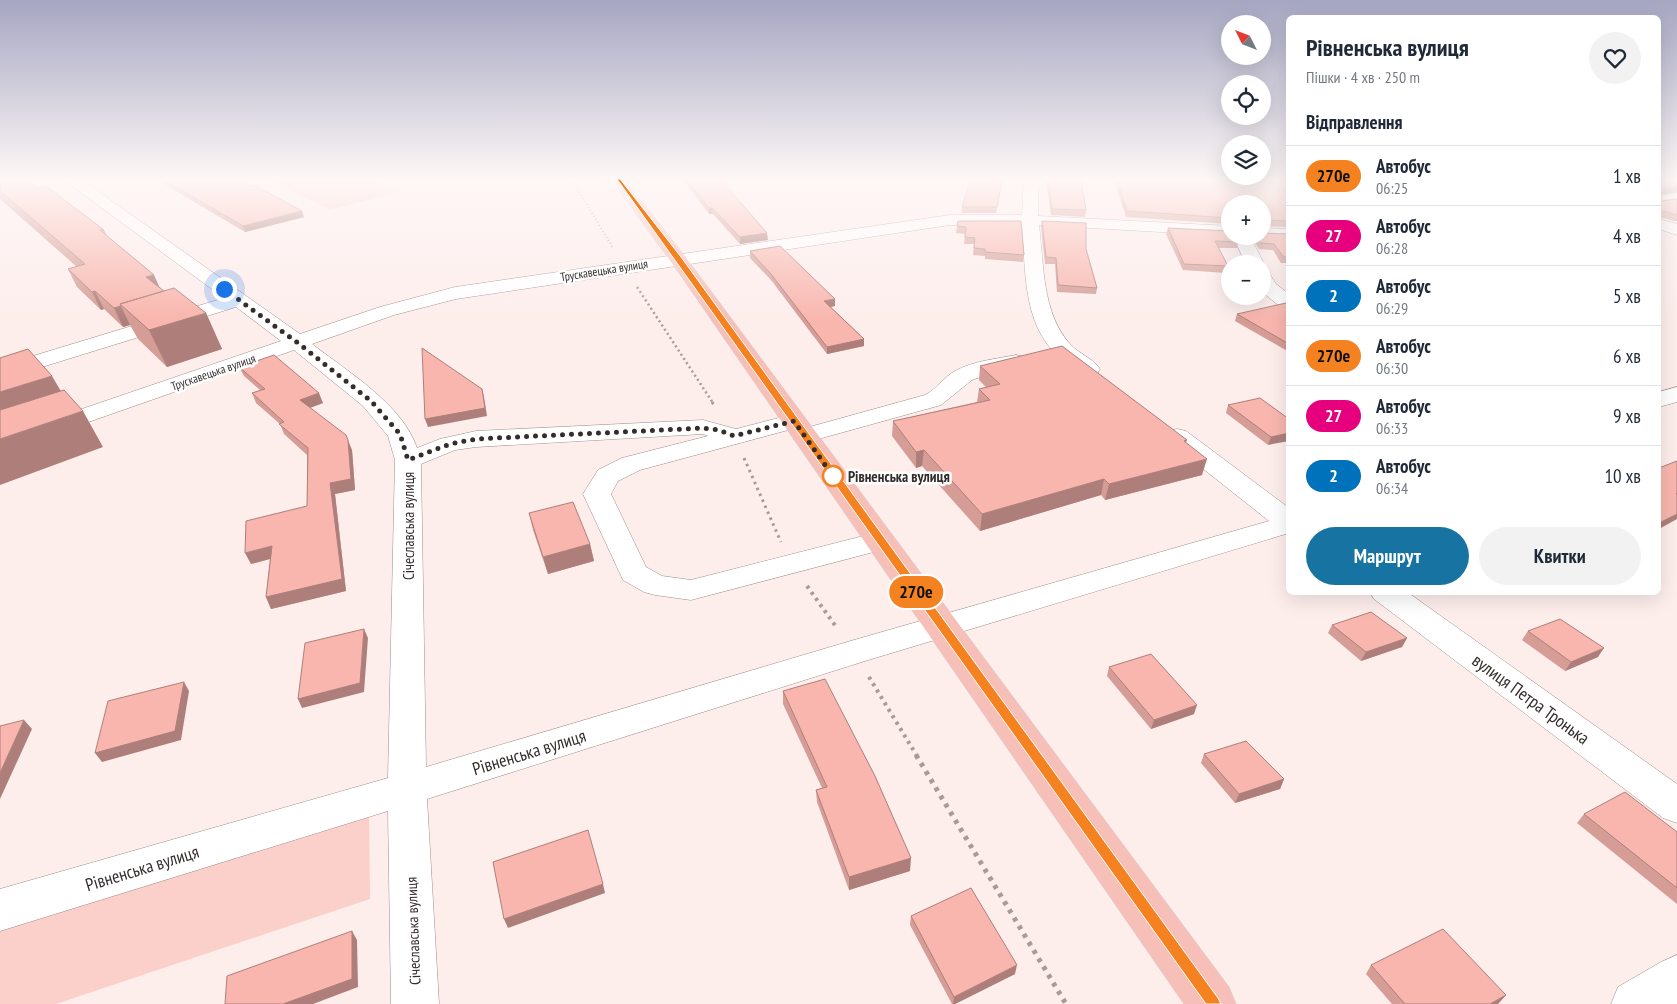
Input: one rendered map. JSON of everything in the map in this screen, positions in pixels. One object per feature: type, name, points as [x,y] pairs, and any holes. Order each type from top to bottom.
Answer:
[{"type":"main road","points":[[654,227],[1212,1004]]},
{"type":"street","name":"Січеславська вулиця","points":[[138,227],[298,343],[371,401],[400,434],[408,460],[407,789],[416,1004]]},
{"type":"street","name":"Трускавецька вулиця","points":[[0,445],[417,302],[455,293],[902,227]]},
{"type":"street","points":[[1031,227],[1038,301],[1044,322],[1048,354]]},
{"type":"street","name":"Трускавецька вулиця","points":[[1155,227],[1221,231]]},
{"type":"street","points":[[1271,233],[1286,234]]},
{"type":"street","points":[[1271,290],[1286,302]]},
{"type":"street","points":[[0,372],[239,300]]},
{"type":"street","points":[[880,541],[691,590],[655,585],[634,573],[597,494],[607,476],[631,464],[734,436],[799,428],[933,400],[945,394],[958,379],[971,373],[1048,354],[1102,380]]},
{"type":"street","points":[[1661,399],[1677,394]]},
{"type":"street","points":[[1156,421],[1286,521]]},
{"type":"street","points":[[408,460],[450,444],[476,439],[703,428],[719,430],[734,436]]},
{"type":"street","name":"Рівненська вулиця","points":[[0,910],[407,789],[854,652],[1286,524]]},
{"type":"street","name":"вулиця Петра Тронька","points":[[1389,595],[1677,806]]},
{"type":"street","points":[[1634,1004],[1677,978]]},
{"type":"path","points":[[601,227],[734,436],[791,564],[854,652],[1066,1004]]},
{"type":"shaded area","points":[[369,807],[370,899],[56,1004],[0,1004],[0,920]]},
{"type":"building","points":[[42,227],[100,227],[104,230],[100,230],[154,275],[146,277],[164,291],[120,304],[121,306],[114,308],[95,291],[92,292],[68,269],[85,264]]},
{"type":"building","points":[[730,227],[762,227],[767,233],[740,237]]},
{"type":"building","points":[[966,227],[1022,227],[1024,255],[985,252],[985,249],[974,248],[975,238],[965,237]]},
{"type":"building","points":[[1043,227],[1086,227],[1086,249],[1097,288],[1058,285],[1056,258],[1046,257]]},
{"type":"building","points":[[1168,228],[1221,231],[1221,241],[1215,241],[1222,255],[1221,266],[1184,264]]},
{"type":"building","points":[[1271,233],[1286,234],[1286,256],[1283,256],[1274,244],[1271,244]]},
{"type":"building","points":[[780,246],[835,299],[824,301],[864,339],[827,347],[771,274],[750,251]]},
{"type":"building","points":[[174,288],[206,313],[149,330],[120,304]]},
{"type":"building","points":[[1286,303],[1286,342],[1237,314]]},
{"type":"building","points":[[1062,346],[1187,440],[1184,441],[1207,459],[1109,484],[1104,479],[982,514],[924,450],[916,452],[893,421],[990,400],[979,389],[1000,384],[980,366]]},
{"type":"building","points":[[422,348],[482,389],[485,408],[425,419]]},
{"type":"building","points":[[28,349],[52,376],[0,392],[0,358]]},
{"type":"building","points":[[274,355],[319,393],[300,400],[346,435],[351,479],[330,483],[342,579],[266,597],[272,546],[245,553],[246,521],[307,506],[308,448],[279,424],[284,422],[252,393],[265,389],[239,367]]},
{"type":"building","points":[[64,390],[83,411],[0,439],[0,410]]},
{"type":"building","points":[[1260,398],[1286,417],[1286,434],[1271,437],[1228,405]]},
{"type":"building","points":[[1677,461],[1677,514],[1661,522],[1661,467]]},
{"type":"building","points":[[573,502],[590,544],[543,557],[529,513]]},
{"type":"building","points":[[1371,612],[1407,638],[1366,652],[1332,625]]},
{"type":"building","points":[[1560,619],[1604,648],[1571,662],[1528,631]]},
{"type":"building","points":[[364,629],[360,683],[298,699],[305,643]]},
{"type":"building","points":[[1151,654],[1197,705],[1154,720],[1109,667]]},
{"type":"building","points":[[825,679],[875,776],[911,858],[849,877],[816,790],[827,787],[783,691]]},
{"type":"building","points":[[184,682],[175,731],[95,753],[108,701]]},
{"type":"building","points":[[24,720],[0,773],[0,726]]},
{"type":"building","points":[[1246,741],[1284,779],[1239,794],[1204,754]]},
{"type":"building","points":[[1625,792],[1677,832],[1677,888],[1584,814]]},
{"type":"building","points":[[588,830],[603,884],[504,919],[493,862]]},
{"type":"building","points":[[971,888],[1017,965],[954,997],[911,916]]},
{"type":"building","points":[[1443,929],[1506,995],[1490,1004],[1405,1004],[1371,965]]},
{"type":"building","points":[[352,931],[352,979],[283,1004],[225,1004],[227,976]]},
{"type":"bus line","name":"270е","points":[[654,227],[1212,1004]]},
{"type":"place","name":"Рівненська вулиця","points":[[833,476]]},
{"type":"route","points":[[224,289],[298,343],[371,401],[400,434],[408,460],[450,444],[476,439],[703,428],[719,430],[734,436],[794,421],[833,476]]}]
